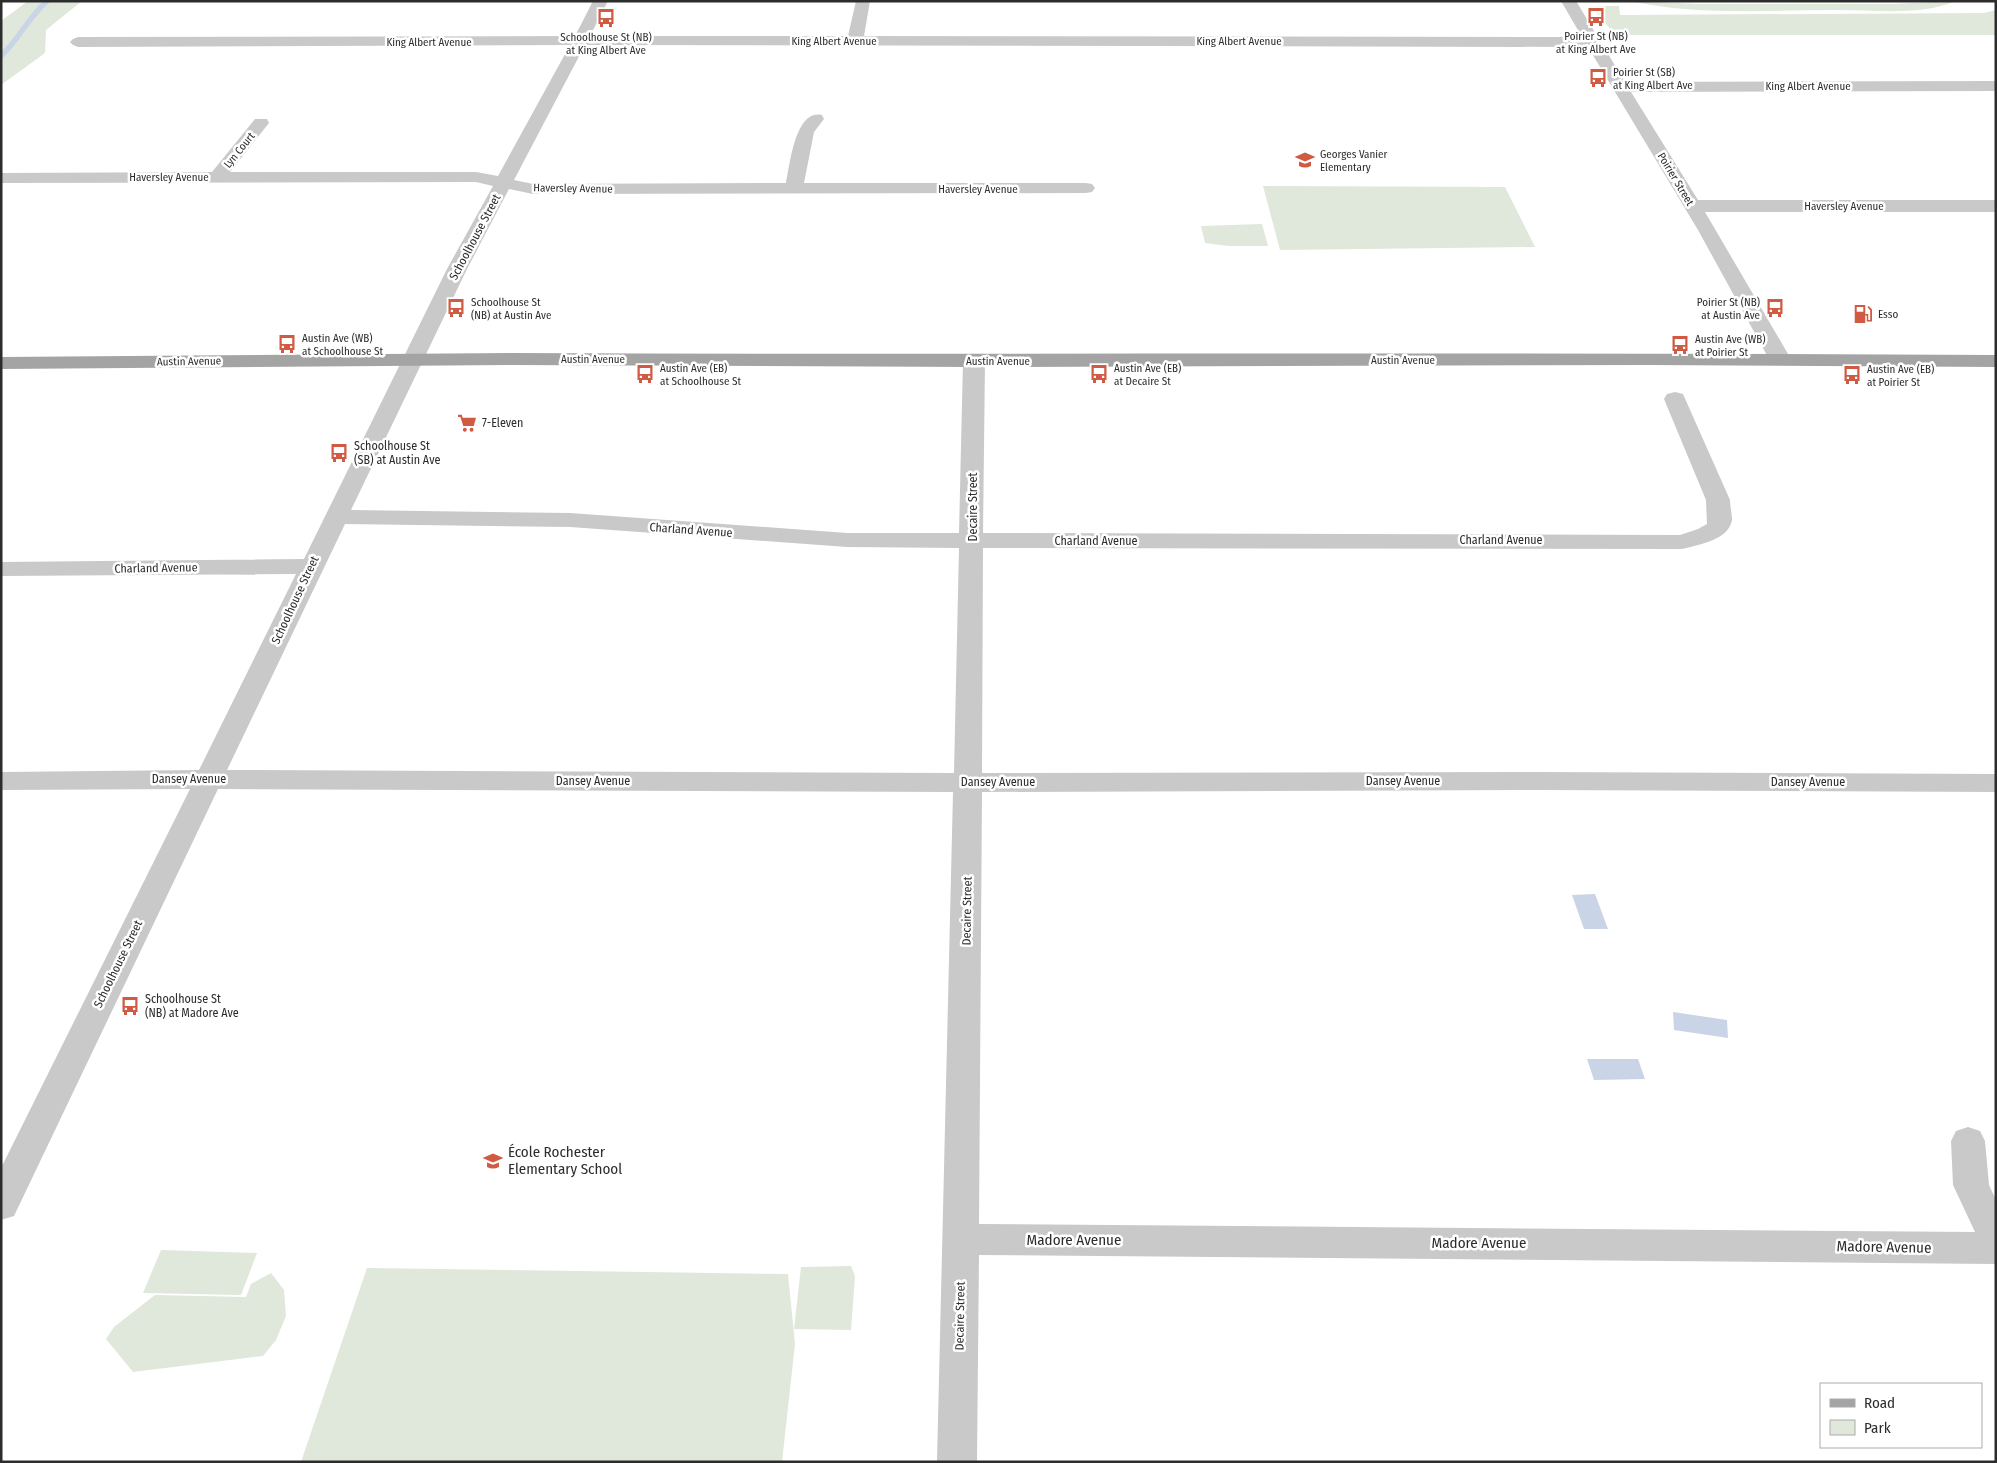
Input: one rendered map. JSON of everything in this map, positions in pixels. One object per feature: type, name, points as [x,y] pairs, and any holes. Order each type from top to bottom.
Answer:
[{"type":"main road","name":"Austin Avenue","points":[[1,363],[413,359],[974,361],[1780,359],[1996,361]]},
{"type":"street","name":"Schoolhouse Street","points":[[1,1205],[334,517],[503,183],[601,1]]},
{"type":"street","points":[[856,41],[863,1]]},
{"type":"street","name":"Poirier Street","points":[[1568,1],[1591,42],[1692,206],[1780,359]]},
{"type":"street","name":"King Albert Avenue","points":[[78,42],[1591,42]]},
{"type":"street","name":"King Albert Avenue","points":[[1620,87],[1996,86]]},
{"type":"street","points":[[794,189],[806,132],[816,119]]},
{"type":"street","name":"Lyn Court","points":[[217,177],[261,123]]},
{"type":"street","name":"Haversley Avenue","points":[[1,178],[476,177],[533,189],[1086,188]]},
{"type":"street","name":"Haversley Avenue","points":[[1692,206],[1996,206]]},
{"type":"street","name":"Decaire Street","points":[[958,1462],[974,361]]},
{"type":"street","name":"Charland Avenue","points":[[334,517],[570,520],[708,532],[847,540],[1689,540],[1707,534],[1718,527],[1720,511],[1718,500],[1676,399]]},
{"type":"street","name":"Charland Avenue","points":[[1,570],[311,566]]},
{"type":"street","name":"Dansey Avenue","points":[[1,781],[208,779],[1996,783]]},
{"type":"street","points":[[1968,1141],[1971,1185],[1996,1239]]},
{"type":"street","name":"Madore Avenue","points":[[962,1239],[1996,1248]]},
{"type":"green space","points":[[28,1],[82,1],[46,30],[45,53],[1,85],[1,21]]},
{"type":"green space","points":[[1630,1],[1699,4],[1892,4],[1956,1],[1928,9],[1913,10],[1734,11],[1682,9]]},
{"type":"green space","points":[[1619,6],[1620,15],[1984,13],[1996,10],[1996,35],[1615,35],[1592,7]]},
{"type":"green space","points":[[1263,186],[1505,187],[1535,247],[1280,250]]},
{"type":"green space","points":[[1262,224],[1268,246],[1229,246],[1205,243],[1201,226]]},
{"type":"green space","points":[[161,1250],[257,1253],[241,1295],[143,1293]]},
{"type":"green space","points":[[851,1266],[855,1276],[851,1330],[794,1329],[801,1267]]},
{"type":"green space","points":[[367,1268],[788,1274],[795,1344],[782,1462],[301,1462]]},
{"type":"green space","points":[[271,1273],[284,1290],[286,1316],[276,1340],[263,1356],[133,1372],[106,1339],[114,1327],[155,1295],[246,1297],[251,1284]]},
{"type":"water","points":[[1595,894],[1608,929],[1584,929],[1572,895]]},
{"type":"water","points":[[1673,1012],[1727,1020],[1728,1038],[1674,1030]]},
{"type":"water","points":[[1587,1059],[1638,1059],[1645,1079],[1594,1080]]},
{"type":"waterway","points":[[1,56],[47,1]]},
{"type":"place","name":"Poirier St (NB) at King Albert Ave","points":[[1596,17]]},
{"type":"place","name":"Schoolhouse St (NB) at King Albert Ave","points":[[606,18]]},
{"type":"place","name":"Poirier St (SB) at King Albert Ave","points":[[1598,78]]},
{"type":"place","name":"Georges Vanier Elementary","points":[[1305,160]]},
{"type":"place","name":"Schoolhouse St (NB) at Austin Ave","points":[[456,308]]},
{"type":"place","name":"Poirier St (NB) at Austin Ave","points":[[1775,308]]},
{"type":"place","name":"Esso","points":[[1863,314]]},
{"type":"place","name":"Austin Ave (WB) at Schoolhouse St","points":[[287,344]]},
{"type":"place","name":"Austin Ave (WB) at Poirier St","points":[[1680,345]]},
{"type":"place","name":"Austin Ave (EB) at Schoolhouse St","points":[[645,374]]},
{"type":"place","name":"Austin Ave (EB) at Decaire St","points":[[1099,374]]},
{"type":"place","name":"Austin Ave (EB) at Poirier St","points":[[1852,375]]},
{"type":"place","name":"7-Eleven","points":[[467,423]]},
{"type":"place","name":"Schoolhouse St (SB) at Austin Ave","points":[[339,453]]},
{"type":"place","name":"Schoolhouse St (NB) at Madore Ave","points":[[130,1006]]},
{"type":"place","name":"École Rochester Elementary School","points":[[493,1161]]}]
